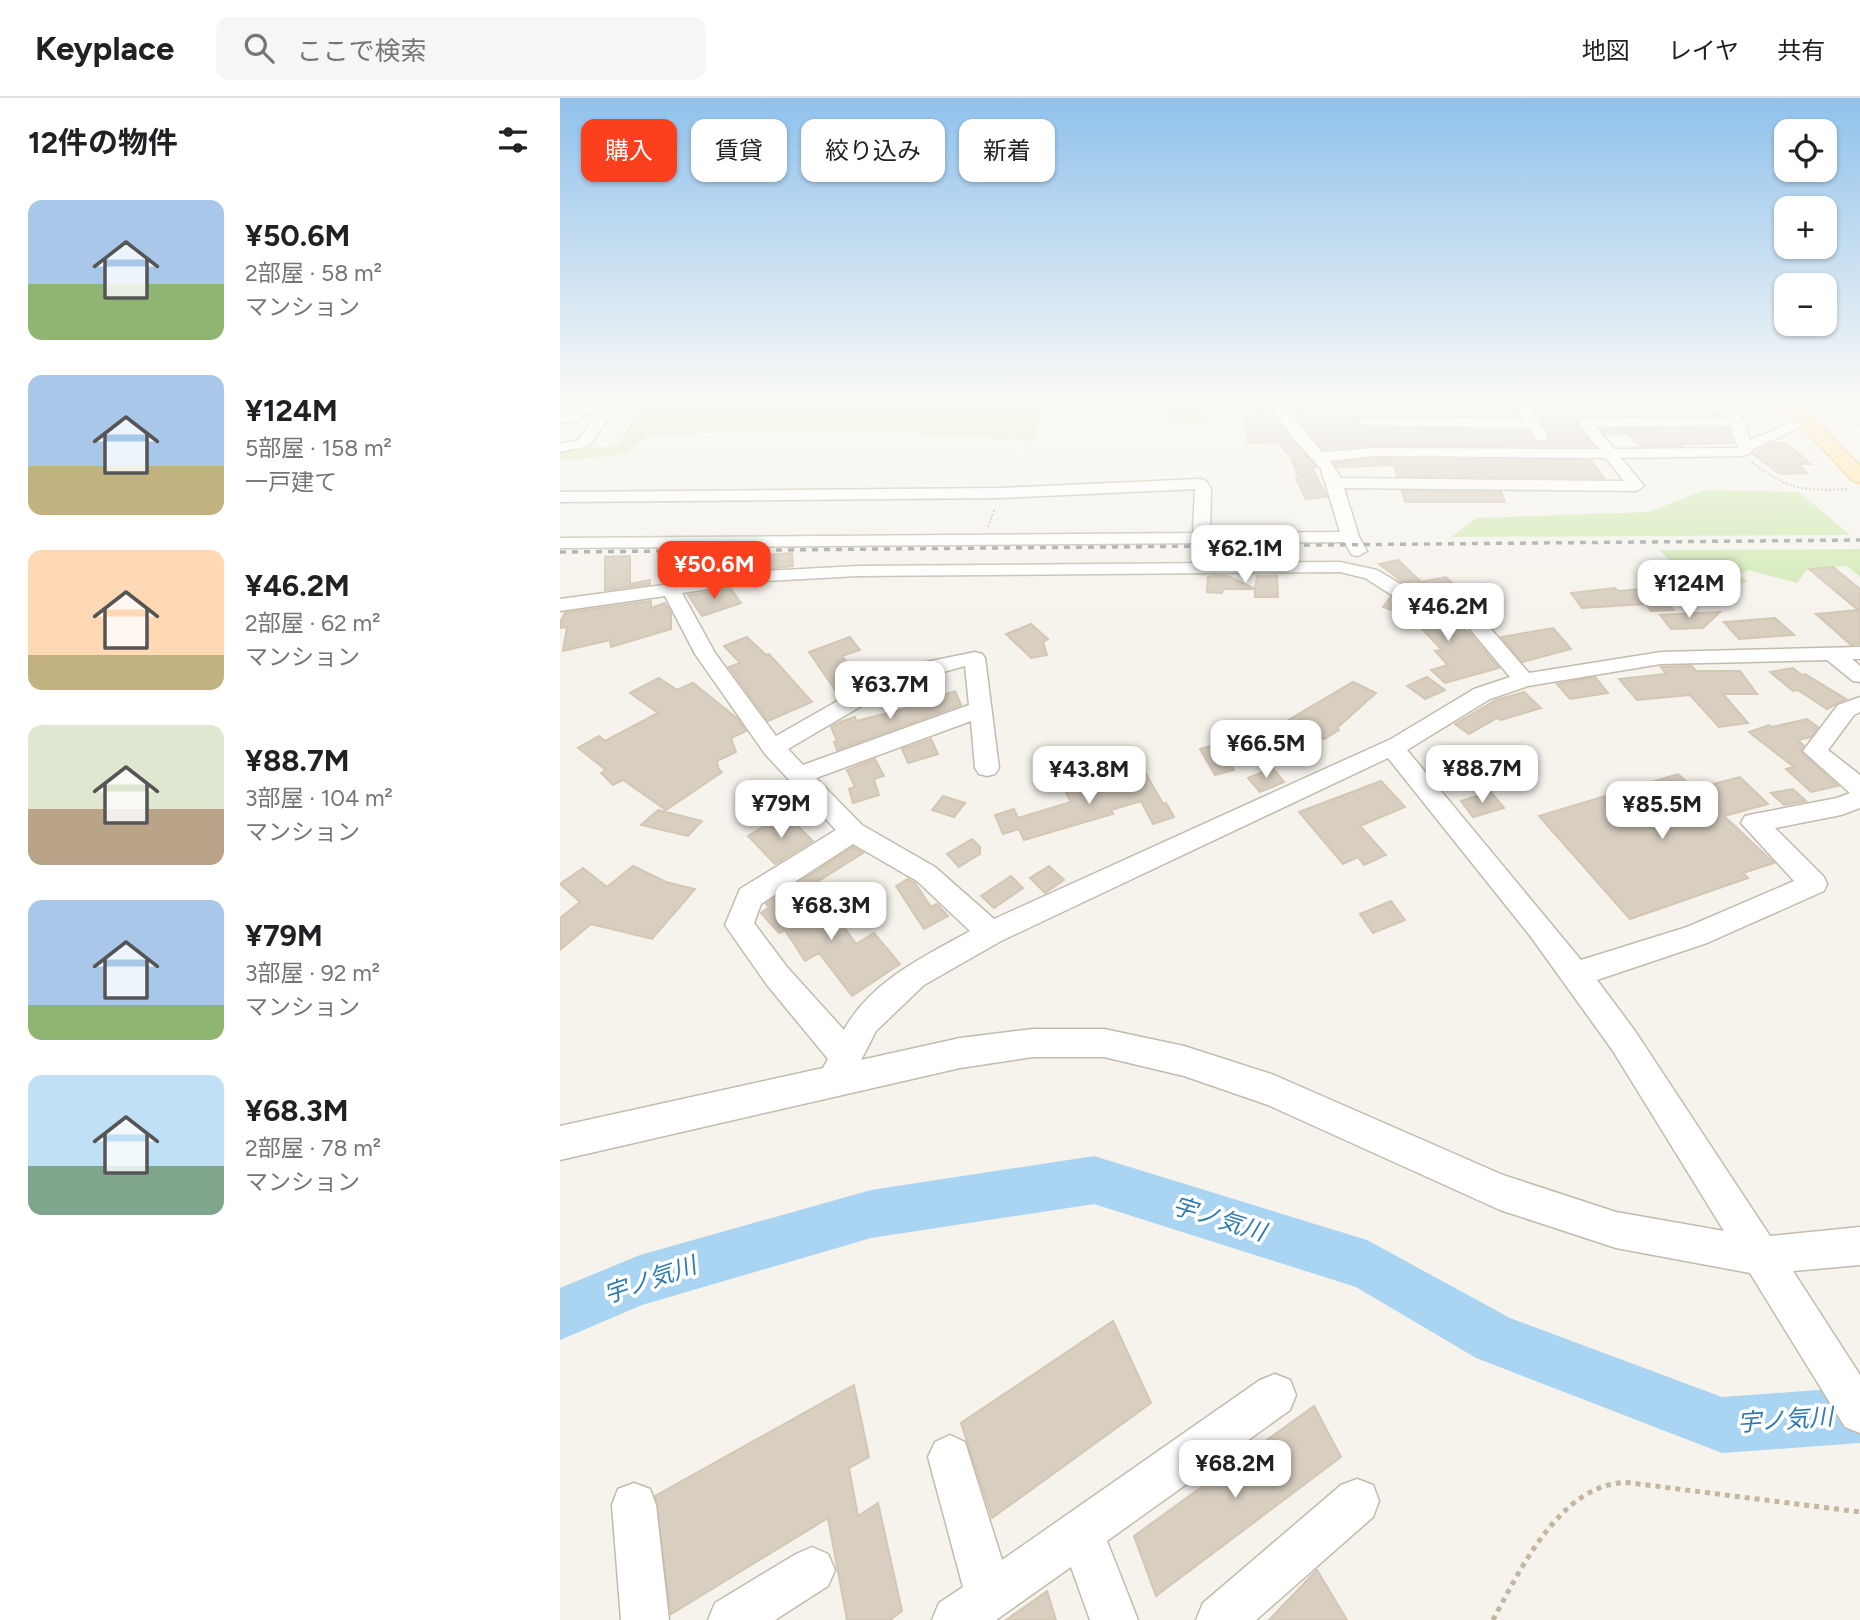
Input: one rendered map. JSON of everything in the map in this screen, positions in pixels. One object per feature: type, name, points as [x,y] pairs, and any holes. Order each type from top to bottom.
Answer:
[{"type":"street","points":[[1328,470],[1335,483],[1350,537],[1371,574]]},
{"type":"street","points":[[1515,470],[1525,487]]},
{"type":"street","points":[[1335,483],[1525,487],[1636,486],[1623,470]]},
{"type":"street","points":[[560,497],[1000,492],[1200,484],[1203,489],[1201,529],[1209,537]]},
{"type":"street","points":[[560,543],[1350,537]]},
{"type":"street","points":[[560,605],[766,576],[858,571],[1340,567],[1371,574],[1402,593],[1454,610],[1476,624],[1524,680]]},
{"type":"street","points":[[671,590],[705,654],[773,748],[853,832],[926,874],[991,933]]},
{"type":"street","points":[[840,1068],[865,1021],[914,975],[991,933],[1392,747],[1482,694],[1524,680],[1661,658],[1860,653]]},
{"type":"street","points":[[1834,655],[1860,676]]},
{"type":"street","points":[[773,748],[892,680],[931,667],[975,658],[987,768]]},
{"type":"street","points":[[1860,704],[1846,710],[1815,751],[1860,788]]},
{"type":"street","points":[[799,775],[981,709]]},
{"type":"street","points":[[1392,747],[1541,929],[1624,1041],[1860,1412]]},
{"type":"street","points":[[1574,974],[1637,958],[1686,941],[1814,884],[1754,823],[1841,806],[1860,798]]},
{"type":"street","points":[[840,1068],[739,925],[750,897],[853,832]]},
{"type":"street","points":[[560,1143],[840,1068],[1032,1043],[1104,1043],[1184,1061],[1274,1091],[1500,1192],[1616,1230],[1760,1256],[1860,1247]]},
{"type":"street","points":[[950,1457],[972,1608],[1275,1395]]},
{"type":"street","points":[[1220,1620],[1357,1501]]},
{"type":"street","points":[[634,1505],[645,1620]]},
{"type":"street","points":[[1081,1532],[1115,1620]]},
{"type":"street","points":[[732,1620],[812,1570]]},
{"type":"path","points":[[1764,470],[1776,481],[1806,491],[1858,483]]},
{"type":"path","points":[[984,539],[1000,492]]},
{"type":"path","points":[[1493,1620],[1526,1560],[1562,1515],[1594,1490],[1623,1482],[1860,1512]]},
{"type":"green space","points":[[1705,490],[1799,492],[1850,535],[1451,537],[1477,518],[1649,512]]},
{"type":"green space","points":[[1860,549],[1860,577],[1847,566],[1808,568],[1797,583],[1749,570],[1737,575],[1747,581],[1735,588],[1700,590],[1659,550]]},
{"type":"building","points":[[1296,470],[1313,470],[1327,497],[1306,499],[1296,479],[1299,479]]},
{"type":"building","points":[[1395,470],[1598,470],[1604,478],[1397,476]]},
{"type":"building","points":[[1775,470],[1804,470],[1807,473],[1780,474]]},
{"type":"building","points":[[1402,491],[1501,492],[1505,502],[1405,502]]},
{"type":"building","points":[[792,553],[793,566],[717,575],[723,558]]},
{"type":"building","points":[[630,556],[630,584],[650,580],[650,584],[605,590],[605,557]]},
{"type":"building","points":[[1398,560],[1421,582],[1446,577],[1462,593],[1441,597],[1410,587],[1379,564]]},
{"type":"building","points":[[1833,567],[1860,589],[1860,644],[1851,645],[1816,614],[1858,610],[1809,569]]},
{"type":"building","points":[[1228,576],[1255,589],[1207,592],[1208,577]]},
{"type":"building","points":[[1257,576],[1277,576],[1278,597],[1255,597]]},
{"type":"building","points":[[1615,588],[1618,591],[1653,588],[1674,610],[1651,611],[1646,604],[1582,608],[1571,593]]},
{"type":"building","points":[[731,589],[741,603],[702,616],[688,595]]},
{"type":"building","points":[[1391,597],[1446,616],[1470,634],[1499,668],[1445,683],[1431,670],[1448,665],[1435,651],[1442,650],[1410,616],[1383,607]]},
{"type":"building","points":[[651,601],[651,608],[665,603],[671,613],[671,629],[611,647],[610,640],[563,651],[567,627],[560,628],[560,622],[565,613]]},
{"type":"building","points":[[1720,612],[1703,628],[1671,629],[1660,615]]},
{"type":"building","points":[[1775,618],[1794,635],[1739,639],[1724,622]]},
{"type":"building","points":[[1031,624],[1048,639],[1043,642],[1047,655],[1031,658],[1006,634]]},
{"type":"building","points":[[1553,628],[1571,649],[1522,662],[1501,637]]},
{"type":"building","points":[[747,637],[766,655],[769,654],[812,702],[768,721],[729,667],[740,663],[724,646]]},
{"type":"building","points":[[850,637],[860,650],[842,656],[864,683],[840,697],[809,652]]},
{"type":"building","points":[[1692,666],[1696,671],[1740,671],[1757,694],[1723,694],[1748,723],[1719,727],[1690,695],[1637,700],[1619,679],[1666,674],[1661,667]]},
{"type":"building","points":[[1793,668],[1846,699],[1827,709],[1798,690],[1793,691],[1770,672]]},
{"type":"building","points":[[1427,677],[1445,690],[1425,699],[1407,686]]},
{"type":"building","points":[[1595,677],[1608,693],[1570,699],[1557,684]]},
{"type":"building","points":[[659,678],[677,690],[693,683],[738,719],[746,731],[731,738],[736,752],[717,761],[722,772],[666,810],[623,780],[613,785],[601,773],[606,770],[578,748],[599,736],[605,741],[658,713],[630,693]]},
{"type":"building","points":[[1353,682],[1376,693],[1337,728],[1339,730],[1324,739],[1320,737],[1292,750],[1270,731]]},
{"type":"building","points":[[955,691],[961,705],[837,750],[834,742],[837,741],[831,727],[840,722],[855,717],[856,721],[908,708]]},
{"type":"building","points":[[1524,692],[1541,708],[1501,720],[1497,718],[1469,734],[1455,724],[1496,700]]},
{"type":"building","points":[[1807,719],[1818,727],[1811,737],[1798,740],[1804,746],[1800,751],[1838,786],[1811,792],[1786,769],[1794,767],[1749,732],[1769,725],[1772,727]]},
{"type":"building","points":[[931,739],[938,754],[908,763],[902,749]]},
{"type":"building","points":[[1218,744],[1234,770],[1215,775],[1200,749]]},
{"type":"building","points":[[875,759],[884,776],[874,779],[879,795],[853,803],[849,789],[855,787],[847,770]]},
{"type":"building","points":[[1273,768],[1284,782],[1260,792],[1248,778]]},
{"type":"building","points":[[1145,772],[1163,804],[1166,803],[1174,817],[1153,824],[1141,801],[1111,810],[1113,814],[1024,840],[1019,829],[1003,834],[995,815],[1014,809],[1018,818],[1071,802],[1064,789],[1107,775],[1111,783]]},
{"type":"building","points":[[1678,774],[1694,789],[1740,777],[1768,804],[1724,816],[1774,863],[1743,873],[1748,878],[1630,919],[1539,816]]},
{"type":"building","points":[[1381,781],[1405,807],[1360,826],[1386,855],[1364,865],[1358,857],[1343,864],[1299,812]]},
{"type":"building","points":[[1793,789],[1806,801],[1784,805],[1771,793]]},
{"type":"building","points":[[1491,792],[1504,808],[1473,817],[1461,801]]},
{"type":"building","points":[[943,796],[965,803],[954,817],[932,810]]},
{"type":"building","points":[[658,810],[702,821],[688,836],[641,825]]},
{"type":"building","points":[[790,818],[813,841],[775,864],[748,836],[768,824],[772,828]]},
{"type":"building","points":[[972,839],[980,847],[980,854],[959,867],[947,854]]},
{"type":"building","points":[[853,847],[863,853],[801,892],[795,885]]},
{"type":"building","points":[[633,866],[666,882],[695,889],[652,939],[591,924],[560,950],[560,918],[580,902],[560,884],[583,868],[607,887]]},
{"type":"building","points":[[1049,866],[1064,880],[1045,893],[1030,878]]},
{"type":"building","points":[[1011,876],[1023,888],[994,908],[981,896]]},
{"type":"building","points":[[908,879],[915,883],[931,907],[937,904],[948,916],[924,929],[896,886]]},
{"type":"building","points":[[788,890],[801,913],[826,901],[856,944],[874,933],[900,964],[852,996],[819,953],[805,961],[785,930],[779,933],[761,913],[769,907],[766,904]]},
{"type":"building","points":[[1391,901],[1405,920],[1373,933],[1360,914]]},
{"type":"building","points":[[1113,1321],[1151,1403],[992,1518],[961,1423]]},
{"type":"building","points":[[854,1385],[869,1457],[849,1468],[858,1516],[878,1503],[902,1611],[890,1620],[847,1620],[828,1518],[671,1614],[655,1496]]},
{"type":"building","points":[[1314,1406],[1341,1457],[1156,1596],[1134,1536]]},
{"type":"building","points":[[1317,1570],[1347,1620],[1269,1620]]},
{"type":"building","points":[[1047,1591],[1056,1620],[1006,1620]]},
{"type":"waterway","name":"宇ノ気川","points":[[560,1314],[640,1280],[871,1214],[1094,1180],[1367,1265],[1495,1339],[1722,1425],[1860,1415]]},
{"type":"railway","points":[[560,552],[1860,540]]}]
